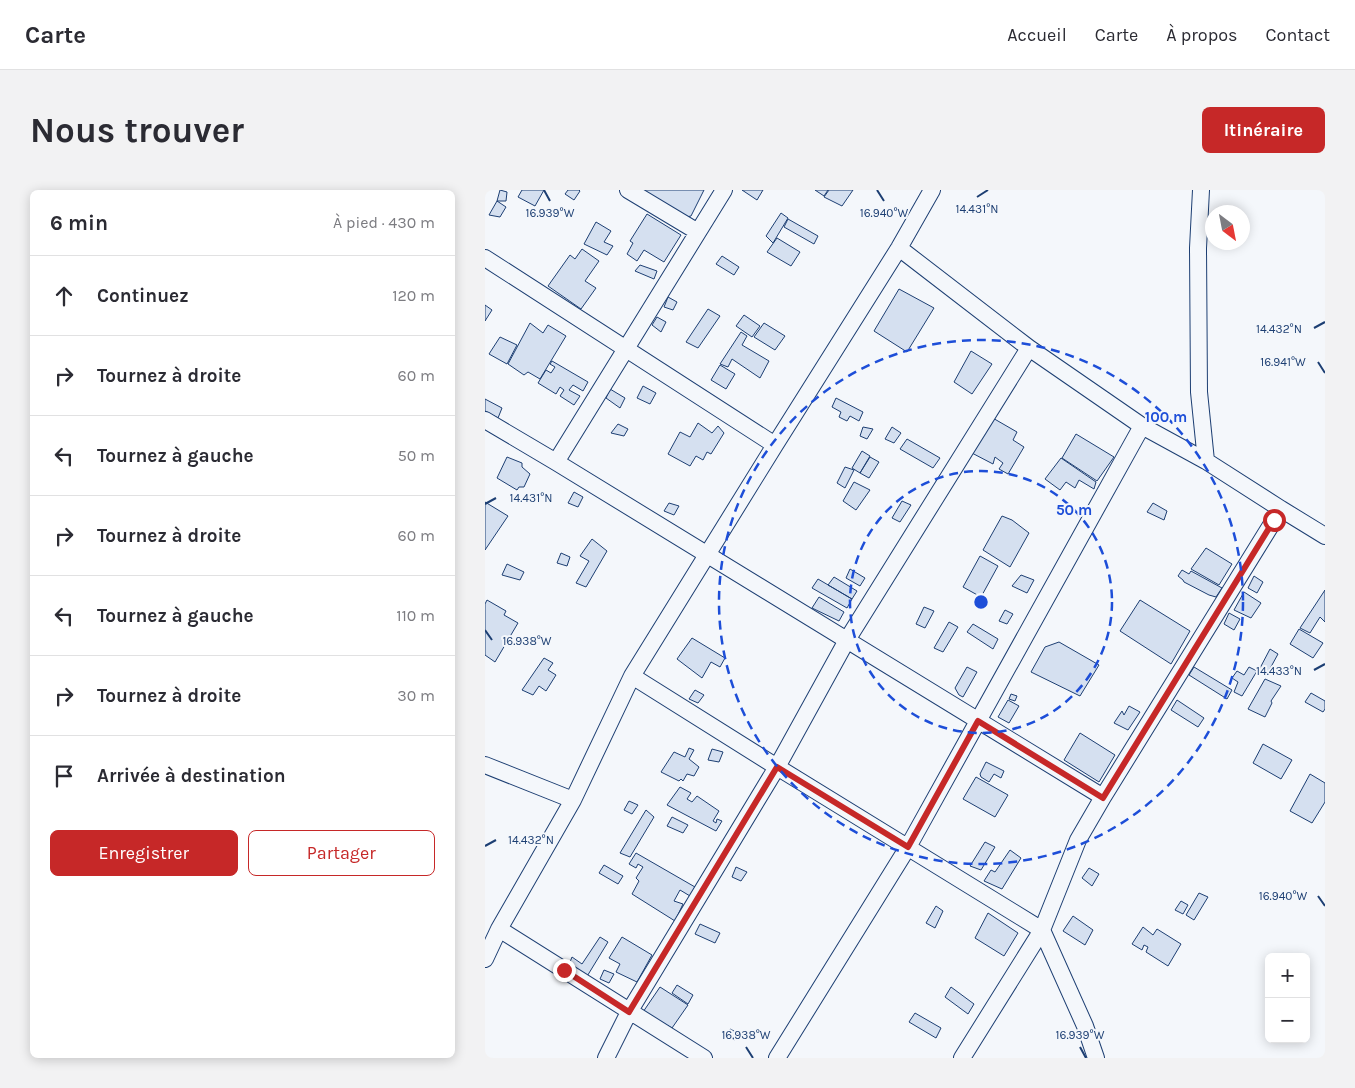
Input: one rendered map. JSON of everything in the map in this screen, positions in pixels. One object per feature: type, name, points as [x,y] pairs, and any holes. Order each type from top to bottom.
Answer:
[{"type":"street","points":[[628,190],[698,232]]},
{"type":"street","points":[[556,462],[724,190]]},
{"type":"street","points":[[485,959],[499,929],[573,800],[632,676],[899,248],[932,190]]},
{"type":"street","points":[[1201,190],[1198,248],[1199,392],[1206,461]]},
{"type":"street","points":[[899,248],[1029,348],[1141,426],[1206,461],[1325,536]]},
{"type":"street","points":[[485,258],[775,445]]},
{"type":"street","points":[[606,1058],[629,1012],[777,767],[847,640],[1029,348]]},
{"type":"street","points":[[485,420],[1103,798]]},
{"type":"street","points":[[777,1058],[908,847],[1141,426]]},
{"type":"street","points":[[962,1058],[1042,930],[1078,840],[1281,509]]},
{"type":"street","points":[[632,676],[1042,930],[1085,1026],[1096,1058]]},
{"type":"street","points":[[485,765],[573,800]]},
{"type":"street","points":[[499,929],[704,1058]]},
{"type":"building","points":[[500,190],[507,192],[506,201],[497,201]]},
{"type":"building","points":[[522,190],[544,190],[535,206],[518,197]]},
{"type":"building","points":[[568,190],[580,191],[574,200],[565,194]]},
{"type":"building","points":[[639,190],[704,190],[691,216],[682,218]]},
{"type":"building","points":[[742,190],[763,190],[757,200]]},
{"type":"building","points":[[815,190],[828,190],[824,196]]},
{"type":"building","points":[[829,190],[853,190],[842,206],[824,197]]},
{"type":"building","points":[[497,201],[506,207],[500,217],[489,215]]},
{"type":"building","points":[[781,213],[788,218],[773,243],[766,236]]},
{"type":"building","points":[[647,214],[681,235],[664,262],[644,250],[637,261],[627,254],[633,243],[630,241]]},
{"type":"building","points":[[788,219],[818,236],[814,244],[784,227]]},
{"type":"building","points":[[596,222],[611,231],[604,242],[613,246],[607,255],[584,244]]},
{"type":"building","points":[[777,238],[800,252],[791,266],[767,252]]},
{"type":"building","points":[[582,249],[599,261],[585,281],[596,288],[581,309],[548,286],[570,255],[575,259]]},
{"type":"building","points":[[722,256],[739,267],[734,275],[716,264]]},
{"type":"building","points":[[640,265],[657,271],[654,279],[635,271]]},
{"type":"building","points":[[899,289],[934,308],[907,352],[874,331]]},
{"type":"building","points":[[668,297],[677,302],[673,310],[664,307]]},
{"type":"building","points":[[485,305],[492,310],[485,321]]},
{"type":"building","points":[[708,309],[720,316],[698,348],[686,342]]},
{"type":"building","points":[[744,315],[760,326],[752,337],[736,326]]},
{"type":"building","points":[[657,317],[666,322],[661,332],[652,325]]},
{"type":"building","points":[[530,323],[543,333],[548,325],[566,336],[540,379],[528,372],[524,375],[508,364]]},
{"type":"building","points":[[764,323],[785,336],[775,350],[754,337]]},
{"type":"building","points":[[741,332],[747,336],[742,345],[769,361],[760,378],[732,359],[728,367],[720,364]]},
{"type":"building","points":[[500,337],[517,345],[507,364],[489,354]]},
{"type":"building","points":[[971,351],[992,364],[972,394],[954,382]]},
{"type":"building","points":[[552,361],[588,382],[583,391],[573,385],[569,390],[580,396],[574,405],[560,396],[564,390],[560,387],[556,394],[538,383],[546,370],[551,373],[555,367],[550,364]]},
{"type":"building","points":[[720,365],[735,374],[726,389],[711,380]]},
{"type":"building","points":[[643,386],[656,393],[650,404],[637,398]]},
{"type":"building","points":[[610,389],[625,398],[620,408],[606,398]]},
{"type":"building","points":[[836,398],[863,412],[859,421],[850,416],[847,421],[839,417],[841,412],[832,407]]},
{"type":"building","points":[[485,399],[502,408],[498,418],[485,411]]},
{"type":"building","points":[[991,417],[1017,432],[1013,440],[1024,447],[1008,474],[999,469],[1003,463],[995,457],[993,464],[970,452]]},
{"type":"building","points":[[698,423],[712,433],[718,426],[724,433],[711,454],[707,452],[703,460],[696,456],[690,466],[668,454],[680,432],[690,437]]},
{"type":"building","points":[[618,424],[628,429],[624,436],[611,433]]},
{"type":"building","points":[[863,427],[873,429],[867,439],[860,436]]},
{"type":"building","points":[[892,427],[901,433],[894,443],[885,439]]},
{"type":"building","points":[[1076,434],[1114,457],[1097,481],[1062,458]]},
{"type":"building","points":[[907,439],[940,458],[933,468],[900,449]]},
{"type":"building","points":[[862,451],[870,456],[860,473],[852,468]]},
{"type":"building","points":[[507,457],[522,463],[522,467],[530,474],[524,487],[519,487],[517,490],[497,478]]},
{"type":"building","points":[[870,457],[879,462],[869,478],[860,473]]},
{"type":"building","points":[[1061,458],[1096,482],[1094,489],[1079,480],[1075,488],[1066,482],[1060,490],[1045,479]]},
{"type":"building","points":[[845,467],[854,470],[845,488],[837,483]]},
{"type":"building","points":[[854,482],[870,490],[856,510],[843,501]]},
{"type":"building","points":[[574,492],[583,497],[578,507],[568,503]]},
{"type":"building","points":[[902,501],[911,505],[900,522],[892,518]]},
{"type":"building","points":[[485,502],[508,516],[485,550]]},
{"type":"building","points":[[669,503],[679,506],[674,515],[664,511]]},
{"type":"building","points":[[1153,503],[1167,511],[1164,520],[1147,512]]},
{"type":"building","points":[[1002,516],[1012,520],[1029,533],[1010,567],[983,550]]},
{"type":"building","points":[[592,539],[607,551],[586,587],[576,583],[589,561],[580,556]]},
{"type":"building","points":[[1206,548],[1232,564],[1219,585],[1191,569]]},
{"type":"building","points":[[561,553],[570,557],[567,566],[557,563]]},
{"type":"building","points":[[980,556],[998,566],[981,597],[963,587]]},
{"type":"building","points":[[507,564],[524,572],[520,580],[502,575]]},
{"type":"building","points":[[850,569],[865,578],[860,586],[846,578]]},
{"type":"building","points":[[1182,570],[1189,574],[1191,571],[1222,588],[1216,597],[1209,595],[1184,582],[1178,576]]},
{"type":"building","points":[[1021,575],[1034,580],[1027,593],[1012,586]]},
{"type":"building","points":[[1254,576],[1263,582],[1257,593],[1248,588]]},
{"type":"building","points":[[834,577],[857,591],[852,599],[828,585]]},
{"type":"building","points":[[818,579],[852,599],[847,608],[812,588]]},
{"type":"building","points":[[1325,590],[1325,622],[1320,617],[1310,633],[1300,628]]},
{"type":"building","points":[[1244,592],[1261,603],[1251,618],[1234,610]]},
{"type":"building","points":[[819,597],[844,612],[839,621],[812,608]]},
{"type":"building","points":[[487,600],[506,611],[504,615],[518,623],[495,662],[485,655],[485,604]]},
{"type":"building","points":[[1140,600],[1190,631],[1171,664],[1120,631]]},
{"type":"building","points":[[924,607],[934,611],[925,628],[916,624]]},
{"type":"building","points":[[1005,610],[1013,614],[1007,624],[999,621]]},
{"type":"building","points":[[1229,613],[1240,619],[1234,630],[1224,624]]},
{"type":"building","points":[[949,622],[958,627],[943,652],[934,648]]},
{"type":"building","points":[[973,624],[998,639],[993,649],[967,632]]},
{"type":"building","points":[[1299,629],[1323,643],[1313,658],[1290,644]]},
{"type":"building","points":[[692,638],[725,658],[720,667],[711,662],[702,678],[677,659]]},
{"type":"building","points":[[1059,642],[1099,665],[1080,696],[1031,672],[1045,647]]},
{"type":"building","points":[[1270,649],[1278,654],[1266,676],[1259,670]]},
{"type":"building","points":[[544,658],[553,663],[548,670],[556,675],[546,691],[539,686],[533,695],[522,690]]},
{"type":"building","points":[[967,667],[977,672],[963,697],[959,695],[955,688]]},
{"type":"building","points":[[1194,667],[1232,690],[1227,699],[1189,675]]},
{"type":"building","points":[[1249,667],[1257,671],[1242,696],[1234,692],[1238,682],[1232,678],[1237,671],[1244,675]]},
{"type":"building","points":[[1265,679],[1281,686],[1271,701],[1272,703],[1265,717],[1248,709]]},
{"type":"building","points":[[695,690],[704,695],[698,703],[689,699]]},
{"type":"building","points":[[1311,693],[1325,701],[1323,712],[1305,702]]},
{"type":"building","points":[[1011,694],[1017,696],[1015,701],[1009,699]]},
{"type":"building","points":[[1008,700],[1019,706],[1009,723],[998,717]]},
{"type":"building","points":[[1177,700],[1204,718],[1198,727],[1171,710]]},
{"type":"building","points":[[1129,706],[1140,712],[1128,730],[1114,723],[1122,711],[1124,715]]},
{"type":"building","points":[[1080,733],[1115,755],[1099,782],[1064,760]]},
{"type":"building","points":[[1263,744],[1292,760],[1281,779],[1253,763]]},
{"type":"building","points":[[689,748],[694,750],[689,759],[699,767],[694,776],[687,774],[683,781],[681,779],[679,781],[661,772],[674,752],[685,757]]},
{"type":"building","points":[[712,749],[723,752],[719,762],[708,760]]},
{"type":"building","points":[[986,762],[1004,771],[1001,778],[994,774],[989,782],[981,777],[980,774]]},
{"type":"building","points":[[1310,774],[1325,783],[1325,802],[1312,823],[1290,811]]},
{"type":"building","points":[[976,777],[1008,795],[995,817],[963,799]]},
{"type":"building","points":[[680,787],[691,793],[687,799],[692,802],[697,796],[719,811],[713,821],[716,823],[717,819],[722,821],[716,831],[667,805]]},
{"type":"building","points":[[629,801],[638,805],[632,814],[624,810]]},
{"type":"building","points":[[646,810],[654,817],[630,857],[620,853]]},
{"type":"building","points":[[672,817],[688,825],[683,833],[667,826]]},
{"type":"building","points":[[985,842],[995,847],[981,870],[970,866]]},
{"type":"building","points":[[1010,850],[1021,858],[1002,889],[984,881],[991,870],[995,872]]},
{"type":"building","points":[[636,853],[695,887],[690,896],[680,890],[674,901],[683,904],[675,921],[632,894],[639,881],[636,878],[643,867],[638,864],[636,868],[629,864]]},
{"type":"building","points":[[604,865],[623,876],[618,884],[599,873]]},
{"type":"building","points":[[736,867],[747,872],[741,881],[732,877]]},
{"type":"building","points":[[1089,868],[1099,874],[1092,886],[1082,878]]},
{"type":"building","points":[[1199,893],[1208,897],[1194,920],[1186,915]]},
{"type":"building","points":[[1181,901],[1188,905],[1183,914],[1175,910]]},
{"type":"building","points":[[936,906],[943,911],[935,928],[926,923]]},
{"type":"building","points":[[988,913],[1018,933],[1004,956],[975,938]]},
{"type":"building","points":[[1073,916],[1093,930],[1085,945],[1063,931]]},
{"type":"building","points":[[700,924],[720,933],[715,943],[695,934]]},
{"type":"building","points":[[1143,927],[1153,935],[1157,929],[1181,944],[1168,966],[1146,952],[1148,947],[1144,945],[1142,950],[1132,944]]},
{"type":"building","points":[[600,937],[608,942],[586,978],[570,969],[573,965],[570,962],[572,957],[582,964]]},
{"type":"building","points":[[622,937],[652,955],[637,982],[616,972],[620,964],[609,958]]},
{"type":"building","points":[[604,970],[614,974],[609,983],[600,979]]},
{"type":"building","points":[[677,985],[693,995],[688,1004],[672,993]]},
{"type":"building","points":[[660,987],[688,1005],[672,1028],[643,1012]]},
{"type":"building","points":[[951,987],[974,1004],[968,1014],[945,997]]},
{"type":"building","points":[[915,1013],[941,1028],[936,1038],[909,1022]]},
{"type":"building","points":[[730,1029],[738,1033],[735,1040],[725,1036]]},
{"type":"route","points":[[564,970],[629,1012],[777,767],[908,847],[978,721],[1103,798],[1274,520]]}]
